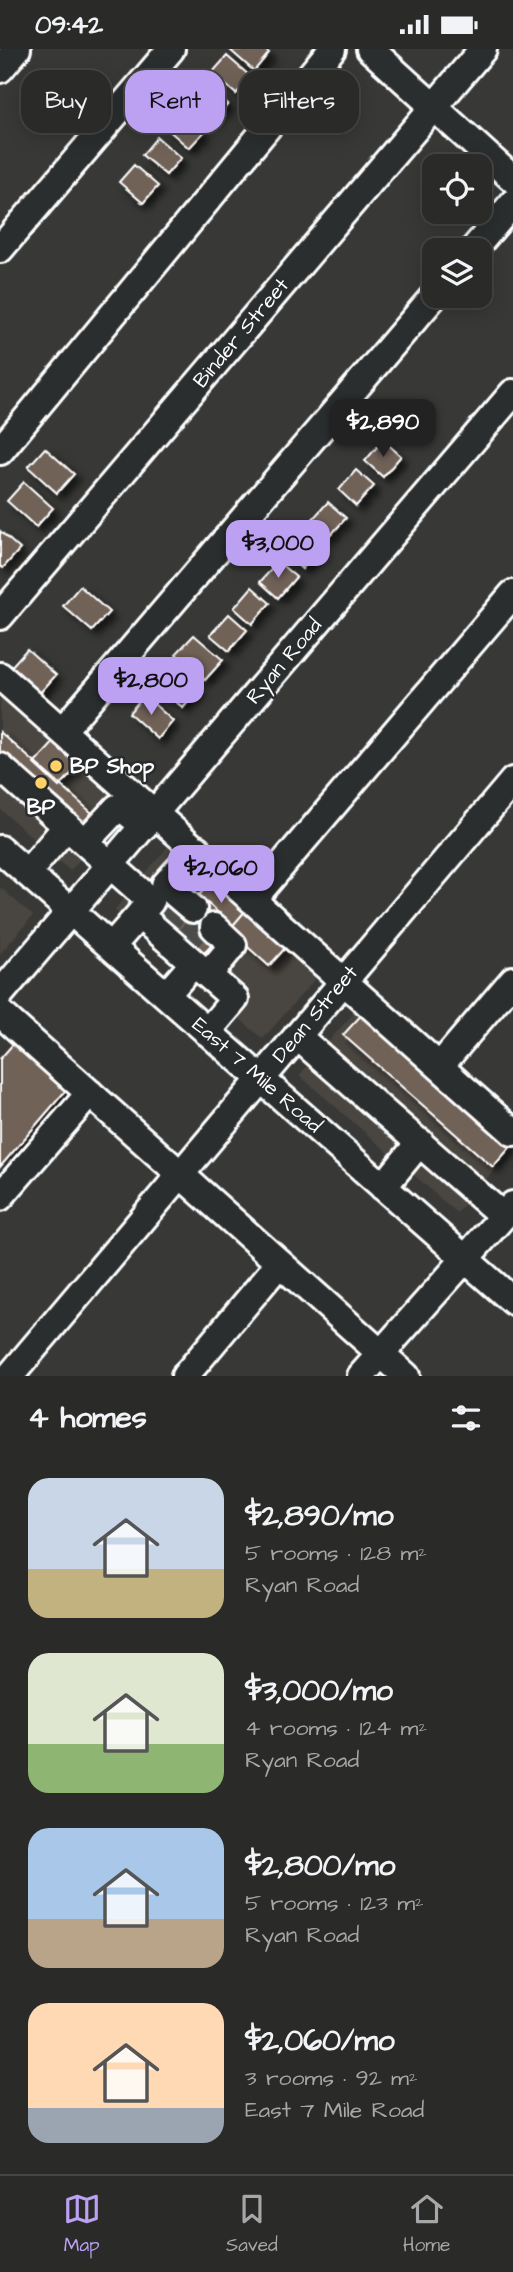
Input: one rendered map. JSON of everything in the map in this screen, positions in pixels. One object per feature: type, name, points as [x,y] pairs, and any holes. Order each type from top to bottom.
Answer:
[{"type":"street","points":[[0,69],[17,49]]},
{"type":"street","points":[[0,249],[170,49]]},
{"type":"street","points":[[0,451],[332,49]]},
{"type":"street","points":[[370,49],[513,179]]},
{"type":"street","name":"Binder Street","points":[[0,616],[483,49]]},
{"type":"street","points":[[483,238],[513,203]]},
{"type":"street","points":[[62,731],[424,308]]},
{"type":"street","name":"Ryan Road","points":[[0,994],[513,393]]},
{"type":"street","points":[[253,899],[513,594]]},
{"type":"street","points":[[0,676],[62,731],[149,819]]},
{"type":"street","points":[[1,771],[166,910],[191,958],[235,999],[208,1032]]},
{"type":"street","name":"Dean Street","points":[[10,1376],[513,781]]},
{"type":"street","points":[[27,873],[76,834],[117,808],[149,819],[197,849],[513,1132]]},
{"type":"street","name":"East 7 Mile Road","points":[[0,849],[513,1301]]},
{"type":"street","points":[[111,947],[166,910],[197,849]]},
{"type":"street","points":[[166,995],[191,958],[233,945],[214,927]]},
{"type":"street","points":[[440,1066],[513,981]]},
{"type":"street","points":[[0,1013],[278,1265],[406,1376]]},
{"type":"street","points":[[297,1036],[420,1142],[508,1210],[362,1376]]},
{"type":"street","points":[[0,1197],[90,1093]]},
{"type":"street","points":[[383,1187],[420,1142]]},
{"type":"street","points":[[185,1376],[278,1265]]},
{"type":"shaded area","points":[[0,689],[129,803],[70,871],[0,809]]},
{"type":"shaded area","points":[[172,842],[321,972],[263,1039],[114,910]]},
{"type":"shaded area","points":[[0,887],[33,916],[0,954]]},
{"type":"shaded area","points":[[358,1008],[513,1144],[513,1148],[457,1213],[299,1075]]},
{"type":"building","points":[[264,49],[269,53],[253,70],[230,50]]},
{"type":"building","points":[[227,56],[243,70],[239,70],[239,91],[236,94],[225,84],[225,70],[215,70]]},
{"type":"building","points":[[172,133],[203,133],[189,148]]},
{"type":"building","points":[[157,137],[181,158],[166,175],[142,155]]},
{"type":"building","points":[[134,165],[158,186],[143,203],[119,182]]},
{"type":"building","points":[[383,440],[401,456],[383,477],[365,461]]},
{"type":"building","points":[[45,448],[74,474],[57,493],[28,467]]},
{"type":"building","points":[[356,470],[374,486],[356,506],[339,490]]},
{"type":"building","points":[[24,482],[53,508],[36,527],[7,501]]},
{"type":"building","points":[[328,502],[346,518],[328,538],[310,522]]},
{"type":"building","points":[[0,531],[20,549],[3,568],[0,566]]},
{"type":"building","points":[[302,533],[320,549],[302,569],[284,553]]},
{"type":"building","points":[[278,562],[296,577],[278,598],[260,582]]},
{"type":"building","points":[[80,586],[109,612],[92,631],[63,606]]},
{"type":"building","points":[[252,587],[270,603],[252,624],[234,608]]},
{"type":"building","points":[[229,614],[247,630],[229,651],[210,635]]},
{"type":"building","points":[[194,635],[223,660],[205,680],[176,654]]},
{"type":"building","points":[[27,649],[56,675],[39,694],[10,668]]},
{"type":"building","points":[[170,664],[199,690],[183,708],[154,682]]},
{"type":"building","points":[[144,695],[173,721],[158,739],[129,713]]},
{"type":"building","points":[[0,732],[100,820],[85,837],[0,762]]},
{"type":"building","points":[[56,740],[81,763],[59,787],[34,764]]},
{"type":"building","points":[[213,879],[247,909],[229,930],[195,900]]},
{"type":"building","points":[[162,895],[186,917],[203,899],[223,917],[208,935],[215,941],[200,958],[147,911]]},
{"type":"building","points":[[246,910],[287,946],[269,966],[229,930]]},
{"type":"building","points":[[365,1011],[513,1144],[493,1167],[343,1035]]},
{"type":"building","points":[[14,1043],[67,1089],[0,1167],[0,1059]]},
{"type":"tunnel","points":[[163,926],[177,909]]},
{"type":"tunnel","points":[[184,944],[205,919]]},
{"type":"place","name":"BP Shop","points":[[56,766]]},
{"type":"place","name":"BP","points":[[41,783]]}]
